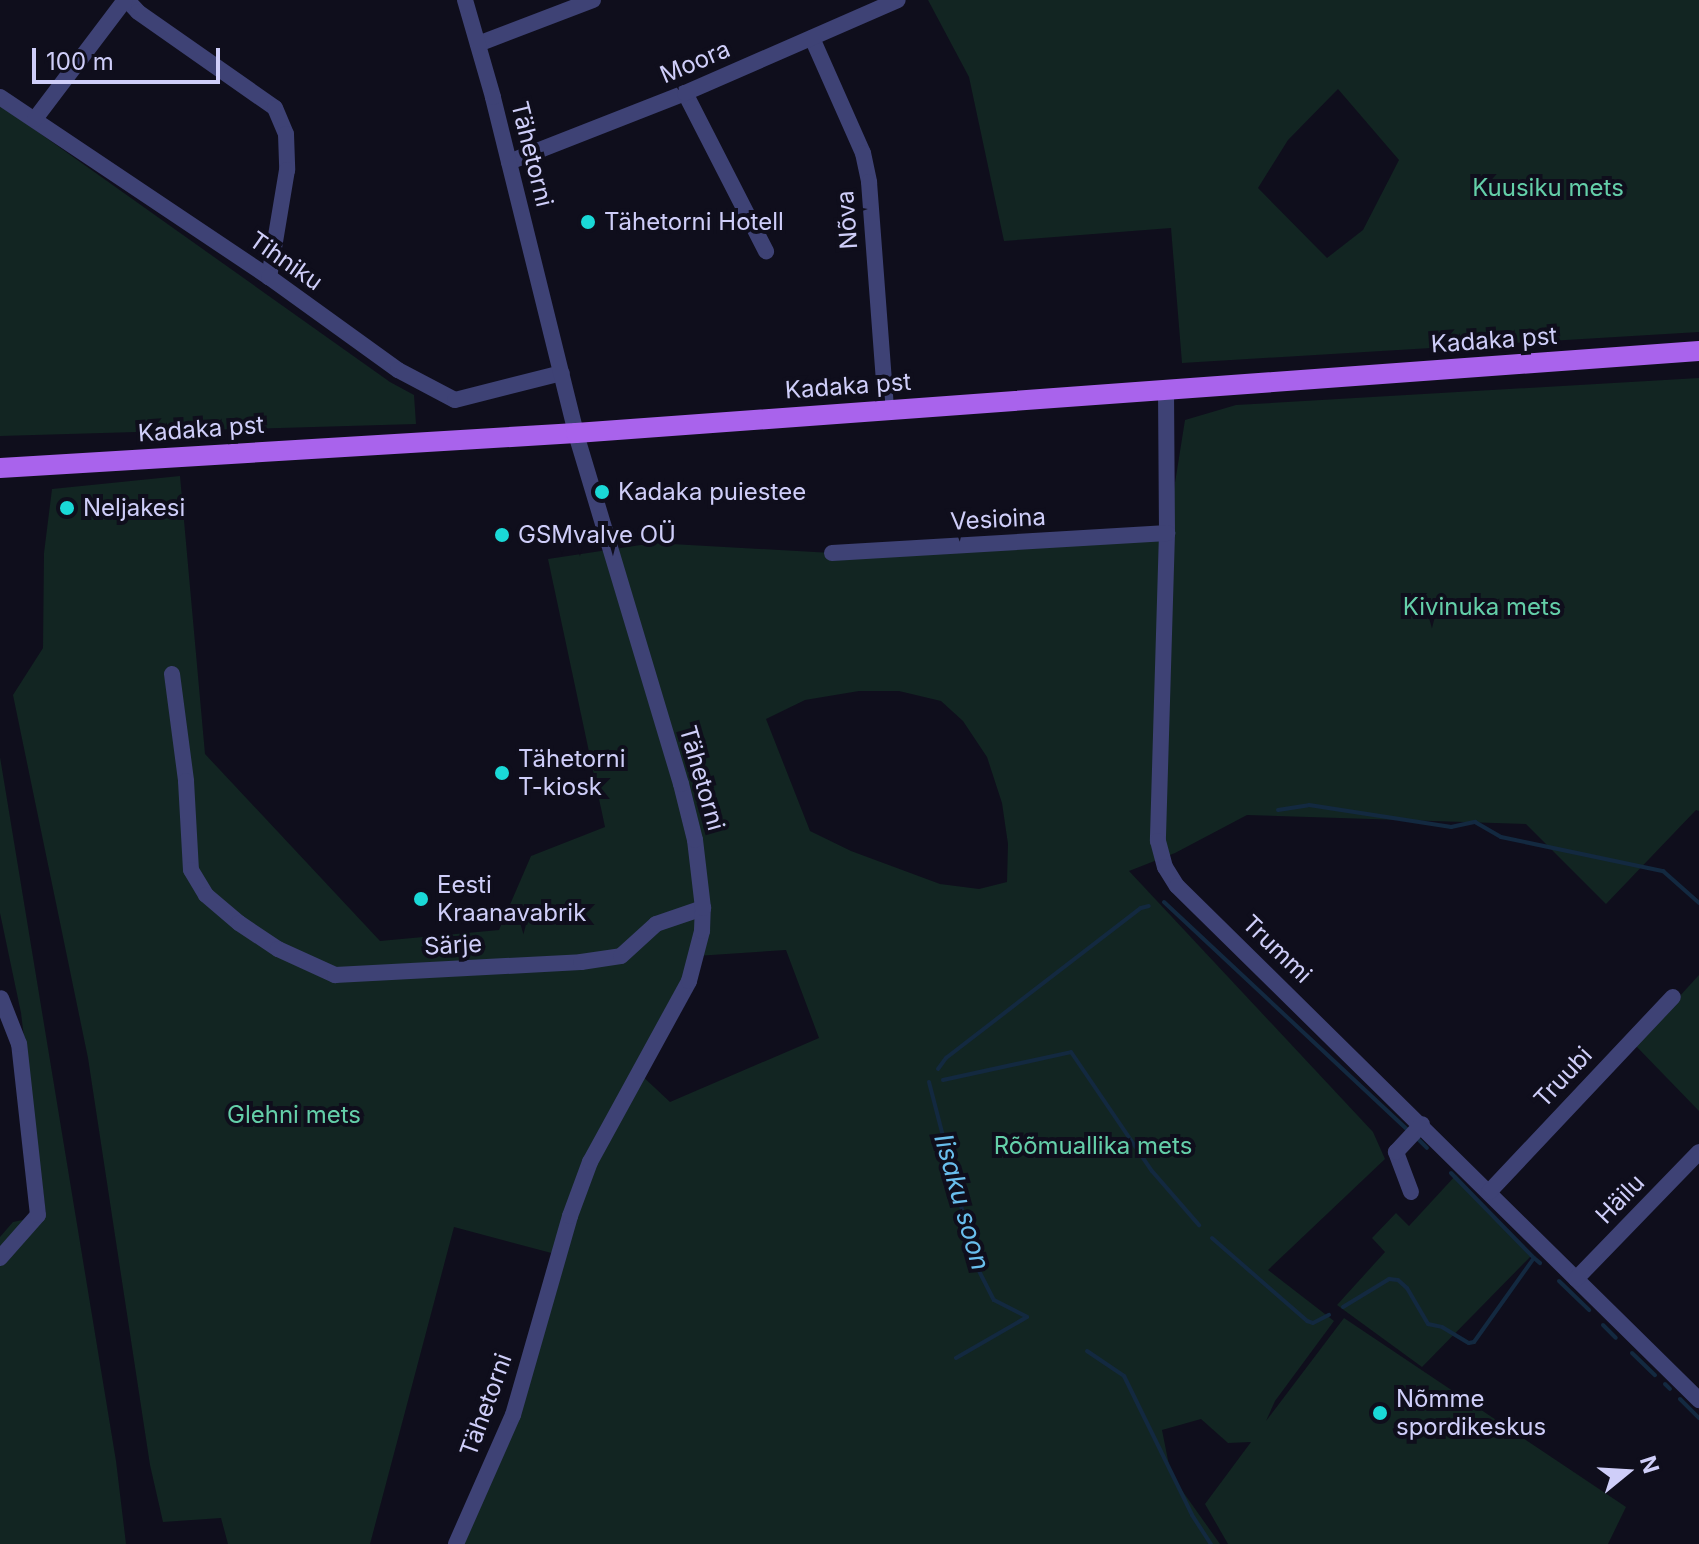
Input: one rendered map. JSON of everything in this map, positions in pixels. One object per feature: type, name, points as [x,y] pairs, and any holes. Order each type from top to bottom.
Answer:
[{"type":"main road","name":"Kadaka pst","points":[[0,468],[576,433],[1699,351]]},
{"type":"street","points":[[35,119],[126,0],[138,12],[275,108],[286,134],[287,170],[269,277]]},
{"type":"street","name":"Tähetorni","points":[[456,1544],[513,1415],[570,1216],[590,1162],[689,981],[702,931],[703,908],[695,840],[681,784],[576,433],[465,0]]},
{"type":"street","points":[[478,44],[593,0]]},
{"type":"street","name":"Moora","points":[[509,162],[685,93],[898,0]]},
{"type":"street","name":"Nõva","points":[[812,38],[863,153],[869,182],[886,410]]},
{"type":"street","points":[[685,93],[766,251]]},
{"type":"street","name":"Tihniku","points":[[0,97],[269,277],[398,370],[455,400],[562,373]]},
{"type":"street","name":"Trummi","points":[[1166,390],[1167,533],[1158,841],[1165,867],[1177,886],[1699,1400]]},
{"type":"street","name":"Vesioina","points":[[832,553],[1167,533]]},
{"type":"street","name":"Särje","points":[[172,674],[186,781],[191,870],[206,895],[239,923],[278,949],[335,975],[581,962],[621,956],[656,924],[703,908]]},
{"type":"street","name":"Truubi","points":[[1489,1192],[1673,997]]},
{"type":"street","points":[[0,1258],[38,1215],[19,1044],[6,998]]},
{"type":"street","points":[[1411,1192],[1396,1152],[1422,1124]]},
{"type":"street","name":"Häilu","points":[[1576,1279],[1699,1152]]},
{"type":"green space","name":"Kuusiku mets","points":[[928,0],[1699,0],[1699,332],[1182,363],[1171,228],[1004,241],[969,77]],"holes":[[[1338,89],[1399,160],[1363,230],[1327,258],[1258,188],[1288,140]]]},
{"type":"green space","points":[[0,105],[390,382],[414,395],[416,424],[0,436]]},
{"type":"green space","points":[[1699,378],[1699,811],[1696,810],[1606,904],[1526,824],[1247,815],[1175,853],[1129,871],[1373,1132],[1385,1159],[1268,1270],[1334,1321],[1275,1401],[1266,1421],[1344,1318],[1626,1507],[1608,1544],[1228,1544],[1205,1504],[1251,1442],[1228,1443],[1201,1419],[1162,1430],[1171,1475],[1220,1544],[456,1544],[513,1415],[559,1255],[454,1227],[370,1544],[228,1544],[221,1518],[163,1522],[150,1465],[88,1058],[13,695],[43,648],[44,553],[52,489],[180,476],[205,754],[380,941],[499,930],[531,856],[605,827],[548,559],[654,543],[832,553],[1167,533],[1185,420],[1236,405]],"holes":[[[859,691],[899,691],[941,701],[963,721],[987,757],[1002,803],[1008,844],[1007,882],[979,889],[940,884],[851,851],[810,831],[766,719],[805,700]],[[786,950],[819,1038],[670,1102],[639,1073],[696,956]]]},
{"type":"green space","points":[[0,757],[116,1461],[126,1544],[0,1544],[0,1237],[13,1222],[46,1215],[21,1013],[0,913]]},
{"type":"green space","points":[[1699,975],[1699,1111],[1635,1045]]},
{"type":"green space","points":[[1456,1175],[1532,1255],[1422,1367],[1337,1305],[1385,1252],[1372,1238],[1396,1213],[1409,1226]]},
{"type":"waterway","points":[[1278,810],[1309,805],[1451,827],[1475,822],[1501,837],[1663,871],[1699,903]]},
{"type":"waterway","points":[[1164,902],[1407,1129]]},
{"type":"waterway","points":[[938,1069],[946,1058],[1141,908],[1149,906]]},
{"type":"waterway","name":"Iisaku soon","points":[[943,1080],[1071,1052],[1152,1171],[1199,1225]]},
{"type":"waterway","name":"Iisaku soon","points":[[929,1082],[977,1267],[994,1300],[1027,1317],[956,1358]]},
{"type":"waterway","points":[[1417,1138],[1427,1148]]},
{"type":"waterway","points":[[1451,1173],[1534,1258]]},
{"type":"waterway","name":"Iisaku soon","points":[[1212,1238],[1307,1321],[1313,1323],[1329,1315]]},
{"type":"waterway","name":"Iisaku soon","points":[[1343,1307],[1389,1279],[1398,1280],[1407,1288],[1428,1324],[1442,1327],[1469,1343],[1474,1342],[1534,1258],[1540,1263]]},
{"type":"waterway","name":"Iisaku soon","points":[[1559,1281],[1589,1310]]},
{"type":"waterway","name":"Iisaku soon","points":[[1603,1325],[1616,1338]]},
{"type":"waterway","points":[[1087,1351],[1124,1376],[1192,1515],[1211,1544]]},
{"type":"waterway","name":"Iisaku soon","points":[[1632,1353],[1655,1375]]},
{"type":"waterway","name":"Iisaku soon","points":[[1665,1384],[1670,1389]]},
{"type":"waterway","name":"Iisaku soon","points":[[1680,1399],[1699,1418]]},
{"type":"place","name":"Tähetorni Hotell","points":[[588,222]]},
{"type":"place","name":"Kadaka puiestee","points":[[602,492]]},
{"type":"place","name":"Neljakesi","points":[[67,508]]},
{"type":"place","name":"GSMvalve OÜ","points":[[502,535]]},
{"type":"place","name":"Tähetorni T-kiosk","points":[[502,773]]},
{"type":"place","name":"Eesti Kraanavabrik","points":[[421,899]]},
{"type":"place","name":"Nõmme spordikeskus","points":[[1380,1413]]},
{"type":"park label","name":"Kivinuka mets","points":[[1482,607]]},
{"type":"park label","name":"Glehni mets","points":[[294,1115]]},
{"type":"park label","name":"Rõõmuallika mets","points":[[1093,1146]]}]
